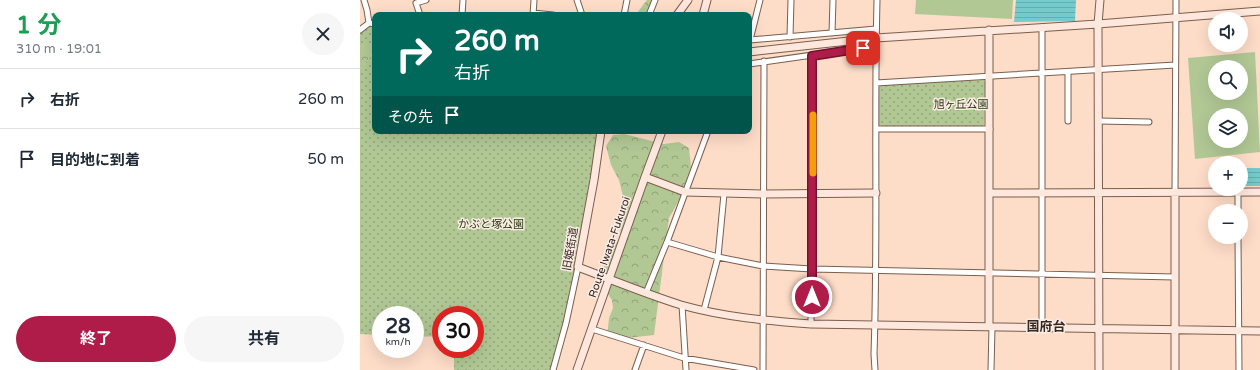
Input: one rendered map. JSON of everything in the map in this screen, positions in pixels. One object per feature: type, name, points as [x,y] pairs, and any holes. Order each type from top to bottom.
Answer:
[{"type":"street","points":[[364,0],[368,10],[369,23]]},
{"type":"street","points":[[419,12],[416,3],[426,0]]},
{"type":"street","points":[[462,12],[463,0]]},
{"type":"street","points":[[533,12],[534,0]]},
{"type":"street","points":[[577,0],[581,12]]},
{"type":"street","points":[[625,12],[627,0]]},
{"type":"street","points":[[650,12],[655,0]]},
{"type":"street","points":[[679,12],[688,0]]},
{"type":"street","points":[[703,12],[707,0]]},
{"type":"street","points":[[752,32],[760,0]]},
{"type":"street","points":[[790,37],[791,0]]},
{"type":"street","points":[[832,33],[833,0]]},
{"type":"street","points":[[875,370],[877,0]]},
{"type":"street","points":[[1099,370],[1098,24],[1100,0]]},
{"type":"street","points":[[1175,370],[1176,0]]},
{"type":"street","points":[[752,52],[876,38],[1098,24],[1260,11]]},
{"type":"street","points":[[360,30],[369,23],[372,24]]},
{"type":"street","points":[[1042,27],[1042,328]]},
{"type":"street","points":[[752,40],[876,29]]},
{"type":"street","points":[[989,30],[990,129],[988,273],[991,370]]},
{"type":"street","points":[[752,63],[876,46]]},
{"type":"street","points":[[811,324],[812,56]]},
{"type":"street","points":[[763,370],[764,61]]},
{"type":"street","points":[[876,83],[1175,65]]},
{"type":"street","points":[[1068,72],[1068,121]]},
{"type":"street","points":[[1098,121],[1149,122]]},
{"type":"street","points":[[876,129],[990,129]]},
{"type":"street","name":"旧姫街道","points":[[553,370],[566,323],[578,267],[594,180],[601,134]]},
{"type":"street","name":"Route Iwata-Fukuroi","points":[[577,370],[661,134]]},
{"type":"street","points":[[646,293],[667,242],[707,134]]},
{"type":"street","points":[[645,177],[685,192],[724,194],[876,193]]},
{"type":"street","points":[[1248,193],[1260,192]]},
{"type":"street","points":[[989,193],[1208,193]]},
{"type":"street","points":[[704,310],[718,257],[724,194]]},
{"type":"street","points":[[667,242],[718,257],[764,266],[875,271],[1175,277]]},
{"type":"street","points":[[1238,244],[1239,370]]},
{"type":"street","points":[[578,267],[682,305],[764,321],[875,326],[1175,329],[1260,332]]},
{"type":"street","points":[[682,305],[684,358],[686,370]]},
{"type":"street","points":[[592,329],[684,358],[754,370]]},
{"type":"street","points":[[635,370],[644,345]]},
{"type":"green space","points":[[647,0],[652,0],[647,12],[638,12]]},
{"type":"green space","points":[[916,0],[1013,0],[1012,19],[915,14]]},
{"type":"green space","points":[[372,25],[372,43],[360,47],[360,33]]},
{"type":"green space","points":[[372,42],[372,55],[360,69],[360,47]]},
{"type":"green space","points":[[1255,52],[1260,152],[1208,156],[1208,158],[1195,159],[1188,58]]},
{"type":"green space","name":"かぶと塚公園","points":[[372,55],[372,134],[600,134],[556,370],[454,370],[454,358],[484,358],[484,306],[432,306],[432,336],[424,337],[424,306],[372,306],[372,335],[360,334],[360,69]]},
{"type":"green space","name":"旭ヶ丘公園","points":[[984,80],[984,125],[982,127],[881,126],[878,124],[879,87],[882,85]]},
{"type":"green space","points":[[624,134],[664,144],[679,142],[689,148],[691,167],[679,200],[669,218],[654,335],[618,339],[607,338],[609,318],[613,308],[612,300],[605,290],[603,261],[620,238],[623,196],[619,180],[611,165],[606,146],[613,135]]},
{"type":"water","points":[[1016,0],[1076,0],[1075,21],[1014,22]]},
{"type":"water","points":[[1248,168],[1260,168],[1260,186],[1248,186]]},
{"type":"slow traffic","points":[[813,115],[813,173]]},
{"type":"district","name":"国府台","points":[[1046,326]]},
{"type":"route","points":[[812,297],[812,56],[863,48]]}]
